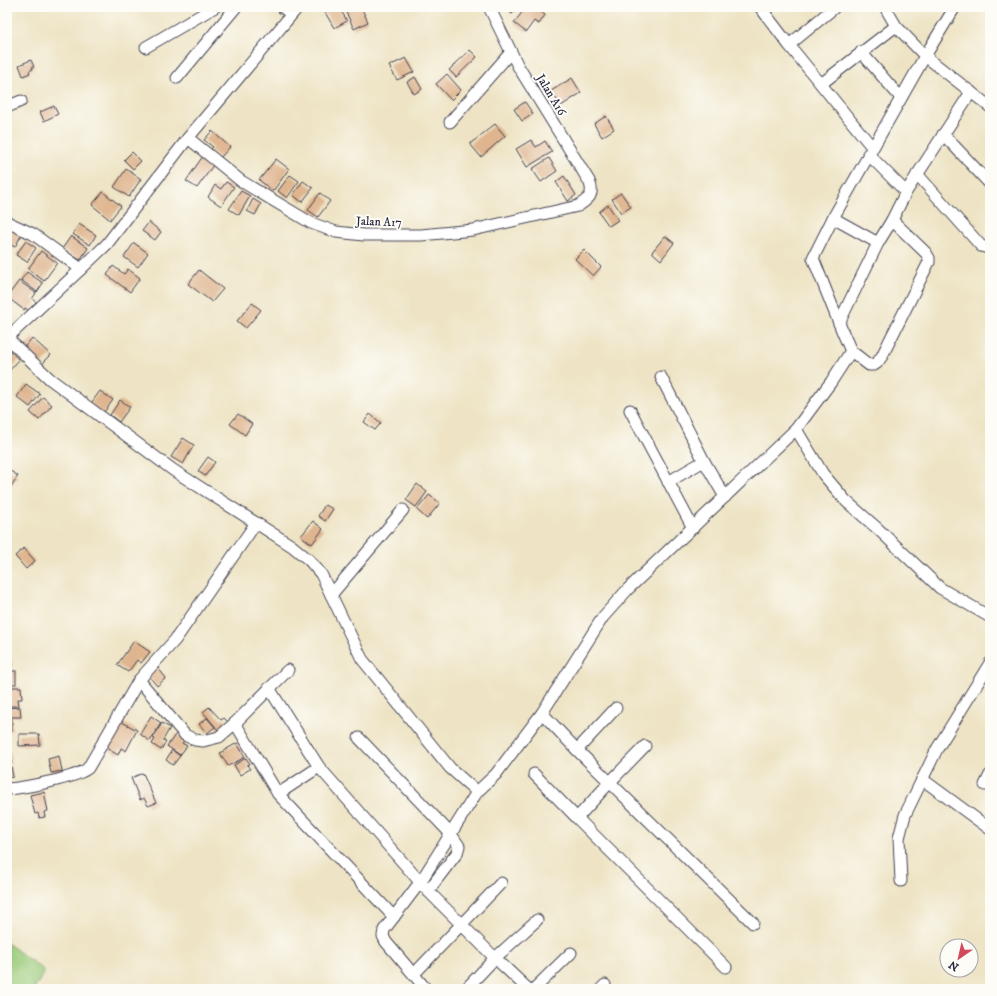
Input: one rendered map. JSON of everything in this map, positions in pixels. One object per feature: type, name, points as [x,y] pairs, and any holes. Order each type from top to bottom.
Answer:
[{"type":"street","points":[[146,47],[215,7]]},
{"type":"street","points":[[177,78],[236,7]]},
{"type":"street","points":[[282,7],[294,11],[188,138],[107,244],[7,338],[50,379],[173,470],[292,546],[309,560],[321,574],[362,659],[450,768],[477,792]]},
{"type":"street","name":"Jalan A16","points":[[489,7],[511,52],[589,181],[592,188],[590,195]]},
{"type":"street","points":[[760,7],[821,84],[870,150],[906,192]]},
{"type":"street","points":[[789,45],[836,7]]},
{"type":"street","points":[[885,7],[896,26],[925,56],[990,107]]},
{"type":"street","points":[[892,220],[926,253],[930,262],[877,363],[869,364],[851,351],[813,258],[870,150],[952,8]]},
{"type":"street","points":[[821,84],[896,26]]},
{"type":"street","points":[[450,122],[511,52]]},
{"type":"street","points":[[861,52],[901,98]]},
{"type":"street","points":[[839,323],[878,243],[892,220],[906,192],[971,92]]},
{"type":"street","points":[[7,107],[21,100]]},
{"type":"street","points":[[943,134],[990,184]]},
{"type":"street","name":"Jalan A17","points":[[188,138],[241,181],[311,223],[336,232],[364,235],[421,236],[473,230],[578,206],[585,202],[590,195]]},
{"type":"street","points":[[917,174],[981,246],[988,248],[990,246]]},
{"type":"street","points":[[833,218],[878,243]]},
{"type":"street","points":[[7,222],[33,234],[81,269]]},
{"type":"street","points":[[426,989],[386,942],[382,936],[384,930],[421,881],[477,792],[496,774],[542,713],[603,617],[628,589],[796,429],[831,382],[851,351]]},
{"type":"street","points":[[661,377],[704,461],[725,497]]},
{"type":"street","points":[[630,410],[693,528]]},
{"type":"street","points":[[796,429],[823,474],[846,501],[940,588],[990,617]]},
{"type":"street","points":[[668,482],[704,461]]},
{"type":"street","points":[[332,595],[403,510]]},
{"type":"street","points":[[7,789],[21,788],[84,772],[88,768],[139,680],[176,640],[256,523]]},
{"type":"street","points":[[901,881],[899,838],[905,815],[937,749],[990,663]]},
{"type":"street","points":[[139,680],[185,735],[195,740],[202,741],[219,737],[288,670]]},
{"type":"street","points":[[269,688],[319,767],[421,881],[428,891],[528,989]]},
{"type":"street","points":[[577,750],[616,708]]},
{"type":"street","points":[[542,713],[577,750],[753,923]]},
{"type":"street","points":[[235,723],[278,794],[394,917]]},
{"type":"street","points":[[359,738],[450,833],[459,846],[459,849],[428,891]]},
{"type":"street","points":[[577,818],[645,746]]},
{"type":"street","points":[[278,794],[319,767]]},
{"type":"street","points":[[534,774],[726,967]]},
{"type":"street","points":[[922,779],[990,828]]},
{"type":"street","points":[[414,974],[461,923],[501,883]]},
{"type":"street","points":[[466,989],[495,958],[537,920]]},
{"type":"street","points":[[534,989],[571,953]]},
{"type":"green space","points":[[7,943],[45,971],[34,989],[7,989]]},
{"type":"building","points":[[322,7],[339,7],[347,21],[334,28]]},
{"type":"building","points":[[352,7],[361,7],[368,22],[354,29],[345,10]]},
{"type":"building","points":[[504,7],[519,7],[512,14]]},
{"type":"building","points":[[526,7],[534,7],[545,15],[539,24],[534,21],[526,32],[514,23]]},
{"type":"building","points":[[470,50],[477,57],[456,77],[449,70]]},
{"type":"building","points":[[406,58],[414,72],[397,80],[389,66]]},
{"type":"building","points":[[31,60],[34,67],[32,67],[33,69],[29,71],[30,73],[23,76],[19,65]]},
{"type":"building","points":[[447,74],[461,90],[451,100],[436,84]]},
{"type":"building","points":[[415,77],[422,89],[414,94],[407,82]]},
{"type":"building","points":[[572,78],[581,93],[561,106],[551,91]]},
{"type":"building","points":[[525,102],[533,114],[522,121],[514,109]]},
{"type":"building","points":[[54,106],[58,114],[44,121],[40,112]]},
{"type":"building","points":[[606,116],[614,129],[602,137],[594,124]]},
{"type":"building","points":[[495,124],[505,136],[481,157],[470,144]]},
{"type":"building","points":[[212,131],[230,147],[220,158],[210,150],[213,147],[204,140]]},
{"type":"building","points":[[531,140],[536,147],[545,141],[552,152],[527,167],[516,149]]},
{"type":"building","points":[[132,152],[141,161],[133,169],[124,160]]},
{"type":"building","points":[[203,156],[214,164],[197,188],[186,181]]},
{"type":"building","points":[[549,158],[557,171],[541,182],[532,169]]},
{"type":"building","points":[[276,159],[289,169],[273,191],[259,180]]},
{"type":"building","points":[[126,169],[141,179],[129,197],[114,187]]},
{"type":"building","points":[[290,175],[299,181],[287,198],[278,191]]},
{"type":"building","points":[[564,176],[576,195],[568,201],[556,182]]},
{"type":"building","points":[[303,181],[313,188],[302,202],[293,195]]},
{"type":"building","points":[[226,182],[234,187],[221,206],[208,197],[215,185],[221,189]]},
{"type":"building","points":[[241,191],[250,196],[239,215],[229,209]]},
{"type":"building","points":[[103,192],[121,206],[110,220],[92,205]]},
{"type":"building","points":[[320,193],[330,201],[318,217],[308,210]]},
{"type":"building","points":[[621,193],[631,207],[621,213],[612,199]]},
{"type":"building","points":[[253,199],[261,204],[255,215],[247,211]]},
{"type":"building","points":[[608,205],[618,220],[609,226],[599,212]]},
{"type":"building","points":[[149,222],[161,232],[155,240],[142,231]]},
{"type":"building","points":[[79,224],[96,235],[90,245],[73,234]]},
{"type":"building","points":[[7,226],[22,234],[15,247],[7,243]]},
{"type":"building","points":[[71,236],[88,248],[80,260],[62,249]]},
{"type":"building","points":[[665,236],[674,243],[661,260],[652,252]]},
{"type":"building","points":[[26,241],[36,248],[27,262],[16,255]]},
{"type":"building","points":[[134,243],[148,253],[138,267],[124,257]]},
{"type":"building","points":[[584,250],[601,267],[593,276],[575,259]]},
{"type":"building","points":[[41,251],[57,263],[44,281],[28,269]]},
{"type":"building","points":[[113,266],[124,274],[128,269],[140,278],[130,292],[107,275]]},
{"type":"building","points":[[199,270],[223,289],[212,302],[188,284]]},
{"type":"building","points":[[27,272],[43,283],[37,292],[21,280]]},
{"type":"building","points":[[19,281],[36,293],[32,299],[36,302],[29,311],[25,308],[24,310],[7,297]]},
{"type":"building","points":[[252,303],[261,310],[246,328],[237,321]]},
{"type":"building","points":[[32,338],[51,355],[41,365],[23,349]]},
{"type":"building","points":[[9,350],[19,360],[7,373],[7,352]]},
{"type":"building","points":[[26,384],[40,394],[30,407],[17,397]]},
{"type":"building","points":[[100,391],[113,400],[102,415],[89,406]]},
{"type":"building","points":[[43,397],[52,405],[39,420],[30,412]]},
{"type":"building","points":[[120,400],[130,407],[119,422],[110,415]]},
{"type":"building","points":[[238,414],[252,424],[245,435],[230,424]]},
{"type":"building","points":[[370,414],[381,423],[375,430],[364,422]]},
{"type":"building","points":[[183,438],[194,445],[183,464],[171,457]]},
{"type":"building","points":[[208,457],[215,462],[205,476],[198,471]]},
{"type":"building","points":[[9,470],[18,476],[7,492],[7,473]]},
{"type":"building","points":[[417,484],[427,492],[416,507],[406,500]]},
{"type":"building","points":[[429,495],[440,503],[427,519],[417,510]]},
{"type":"building","points":[[325,505],[333,509],[325,521],[318,516]]},
{"type":"building","points":[[313,521],[323,529],[312,544],[301,536]]},
{"type":"building","points":[[24,548],[35,561],[26,569],[15,556]]},
{"type":"building","points":[[134,641],[150,652],[141,663],[137,660],[128,672],[117,665]]},
{"type":"building","points":[[7,652],[10,652],[12,666],[7,667]]},
{"type":"building","points":[[158,668],[166,678],[157,686],[148,675]]},
{"type":"building","points":[[7,671],[16,671],[16,684],[7,684]]},
{"type":"building","points":[[7,687],[21,687],[22,699],[18,699],[19,706],[7,706]]},
{"type":"building","points":[[20,707],[21,717],[7,717],[7,708]]},
{"type":"building","points":[[209,707],[221,720],[224,718],[228,722],[218,730],[203,712]]},
{"type":"building","points":[[151,716],[161,723],[150,741],[140,734]]},
{"type":"building","points":[[207,718],[215,727],[207,733],[199,724]]},
{"type":"building","points":[[7,719],[12,719],[12,731],[7,731]]},
{"type":"building","points":[[120,721],[137,730],[126,751],[121,748],[118,755],[106,748]]},
{"type":"building","points":[[162,723],[170,728],[163,740],[166,741],[161,750],[152,744],[155,739],[153,738]]},
{"type":"building","points":[[19,734],[39,734],[40,745],[19,746]]},
{"type":"building","points":[[176,734],[185,740],[182,743],[187,746],[180,755],[167,746]]},
{"type":"building","points":[[237,743],[245,757],[228,766],[220,753]]},
{"type":"building","points":[[172,750],[180,756],[173,765],[166,760]]},
{"type":"building","points":[[7,752],[11,752],[11,764],[7,764]]},
{"type":"building","points":[[59,756],[62,771],[51,773],[48,759]]},
{"type":"building","points":[[246,758],[250,764],[247,765],[250,769],[240,775],[234,765]]},
{"type":"building","points":[[7,766],[11,766],[13,777],[7,778]]},
{"type":"building","points":[[143,773],[156,803],[148,806],[144,798],[140,800],[131,778]]},
{"type":"building","points":[[44,792],[48,811],[44,812],[45,817],[39,818],[38,813],[35,814],[30,795]]}]
